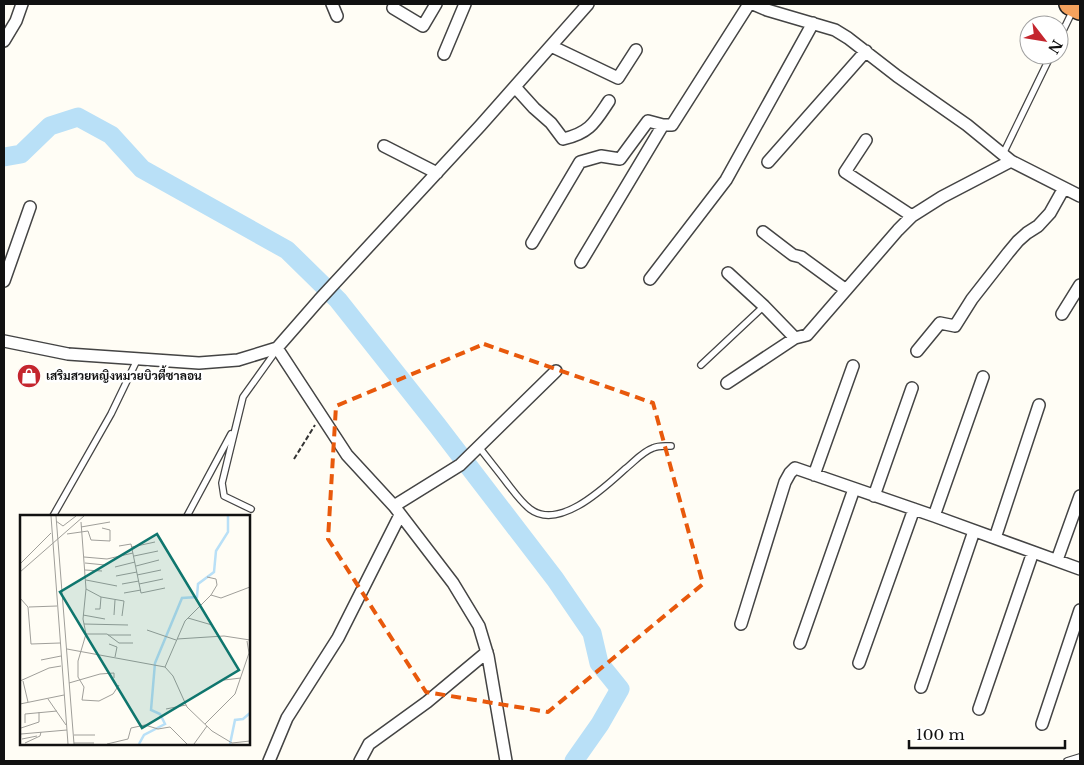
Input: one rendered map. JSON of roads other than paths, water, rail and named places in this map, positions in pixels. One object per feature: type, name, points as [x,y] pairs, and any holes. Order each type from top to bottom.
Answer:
[{"type":"street","points":[[4,41],[16,21],[22,4]]},
{"type":"street","points":[[332,4],[337,16]]},
{"type":"street","points":[[393,8],[423,26],[436,4]]},
{"type":"street","points":[[444,54],[465,4]]},
{"type":"street","points":[[4,341],[68,354],[199,363],[238,360],[277,348],[438,173],[588,4]]},
{"type":"street","points":[[532,243],[580,162],[602,156],[620,159],[648,121],[662,125],[672,125],[751,4],[835,30],[967,125],[1007,157],[1080,196]]},
{"type":"street","points":[[650,279],[726,180],[813,23]]},
{"type":"street","points":[[551,46],[618,78],[636,50]]},
{"type":"street","points":[[768,162],[866,51]]},
{"type":"street","points":[[515,87],[551,123],[563,139],[577,136],[594,123],[609,100]]},
{"type":"street","points":[[581,262],[662,125]]},
{"type":"street","points":[[866,140],[844,172],[912,216]]},
{"type":"street","points":[[384,146],[438,173]]},
{"type":"street","points":[[727,383],[794,338],[807,335],[912,216],[1007,157]]},
{"type":"street","points":[[917,351],[940,323],[955,326],[972,300],[1018,241],[1050,214],[1064,188]]},
{"type":"street","points":[[4,281],[30,207]]},
{"type":"street","points":[[763,232],[793,256],[801,257],[846,290]]},
{"type":"street","points":[[728,273],[764,306],[794,338]]},
{"type":"street","points":[[1062,314],[1080,285]]},
{"type":"street","points":[[277,348],[347,455],[397,510],[453,583],[479,626],[487,652],[506,761]]},
{"type":"street","points":[[814,475],[853,366]]},
{"type":"street","points":[[269,761],[287,718],[338,638],[397,510],[460,465],[556,371]]},
{"type":"street","points":[[934,516],[983,377]]},
{"type":"street","points":[[874,496],[912,388]]},
{"type":"street","points":[[995,538],[1039,405]]},
{"type":"street","points":[[741,624],[786,482],[790,473],[795,468],[1080,569]]},
{"type":"street","points":[[800,643],[854,489]]},
{"type":"street","points":[[1057,560],[1080,496]]},
{"type":"street","points":[[859,664],[914,509]]},
{"type":"street","points":[[921,687],[974,531]]},
{"type":"street","points":[[979,709],[1034,552]]},
{"type":"street","points":[[1042,724],[1080,610]]},
{"type":"street","points":[[360,761],[368,744],[427,702],[487,652]]},
{"type":"lane","points":[[1069,18],[1075,6]]},
{"type":"lane","points":[[1007,157],[1047,65]]},
{"type":"lane","points":[[702,365],[764,306]]},
{"type":"lane","points":[[251,509],[224,496],[222,483],[243,397],[277,348]]},
{"type":"lane","points":[[54,515],[111,414],[138,358]]},
{"type":"lane","points":[[188,515],[236,425]]},
{"type":"lane","points":[[475,450],[521,501],[532,510],[544,515],[553,515],[567,512],[580,505],[608,484],[643,453],[662,445],[671,446]]},
{"type":"lane","points":[[1067,761],[1080,757]]},
{"type":"waterway","points":[[4,157],[21,154],[50,126],[78,117],[111,135],[142,169],[287,250],[338,300],[555,579],[592,633],[599,663],[620,689],[600,724],[574,761]]},
{"type":"place","name":"เสริมสวยหญิงหมวยบิวตี้ซาลอน","points":[[29,376]]}]
